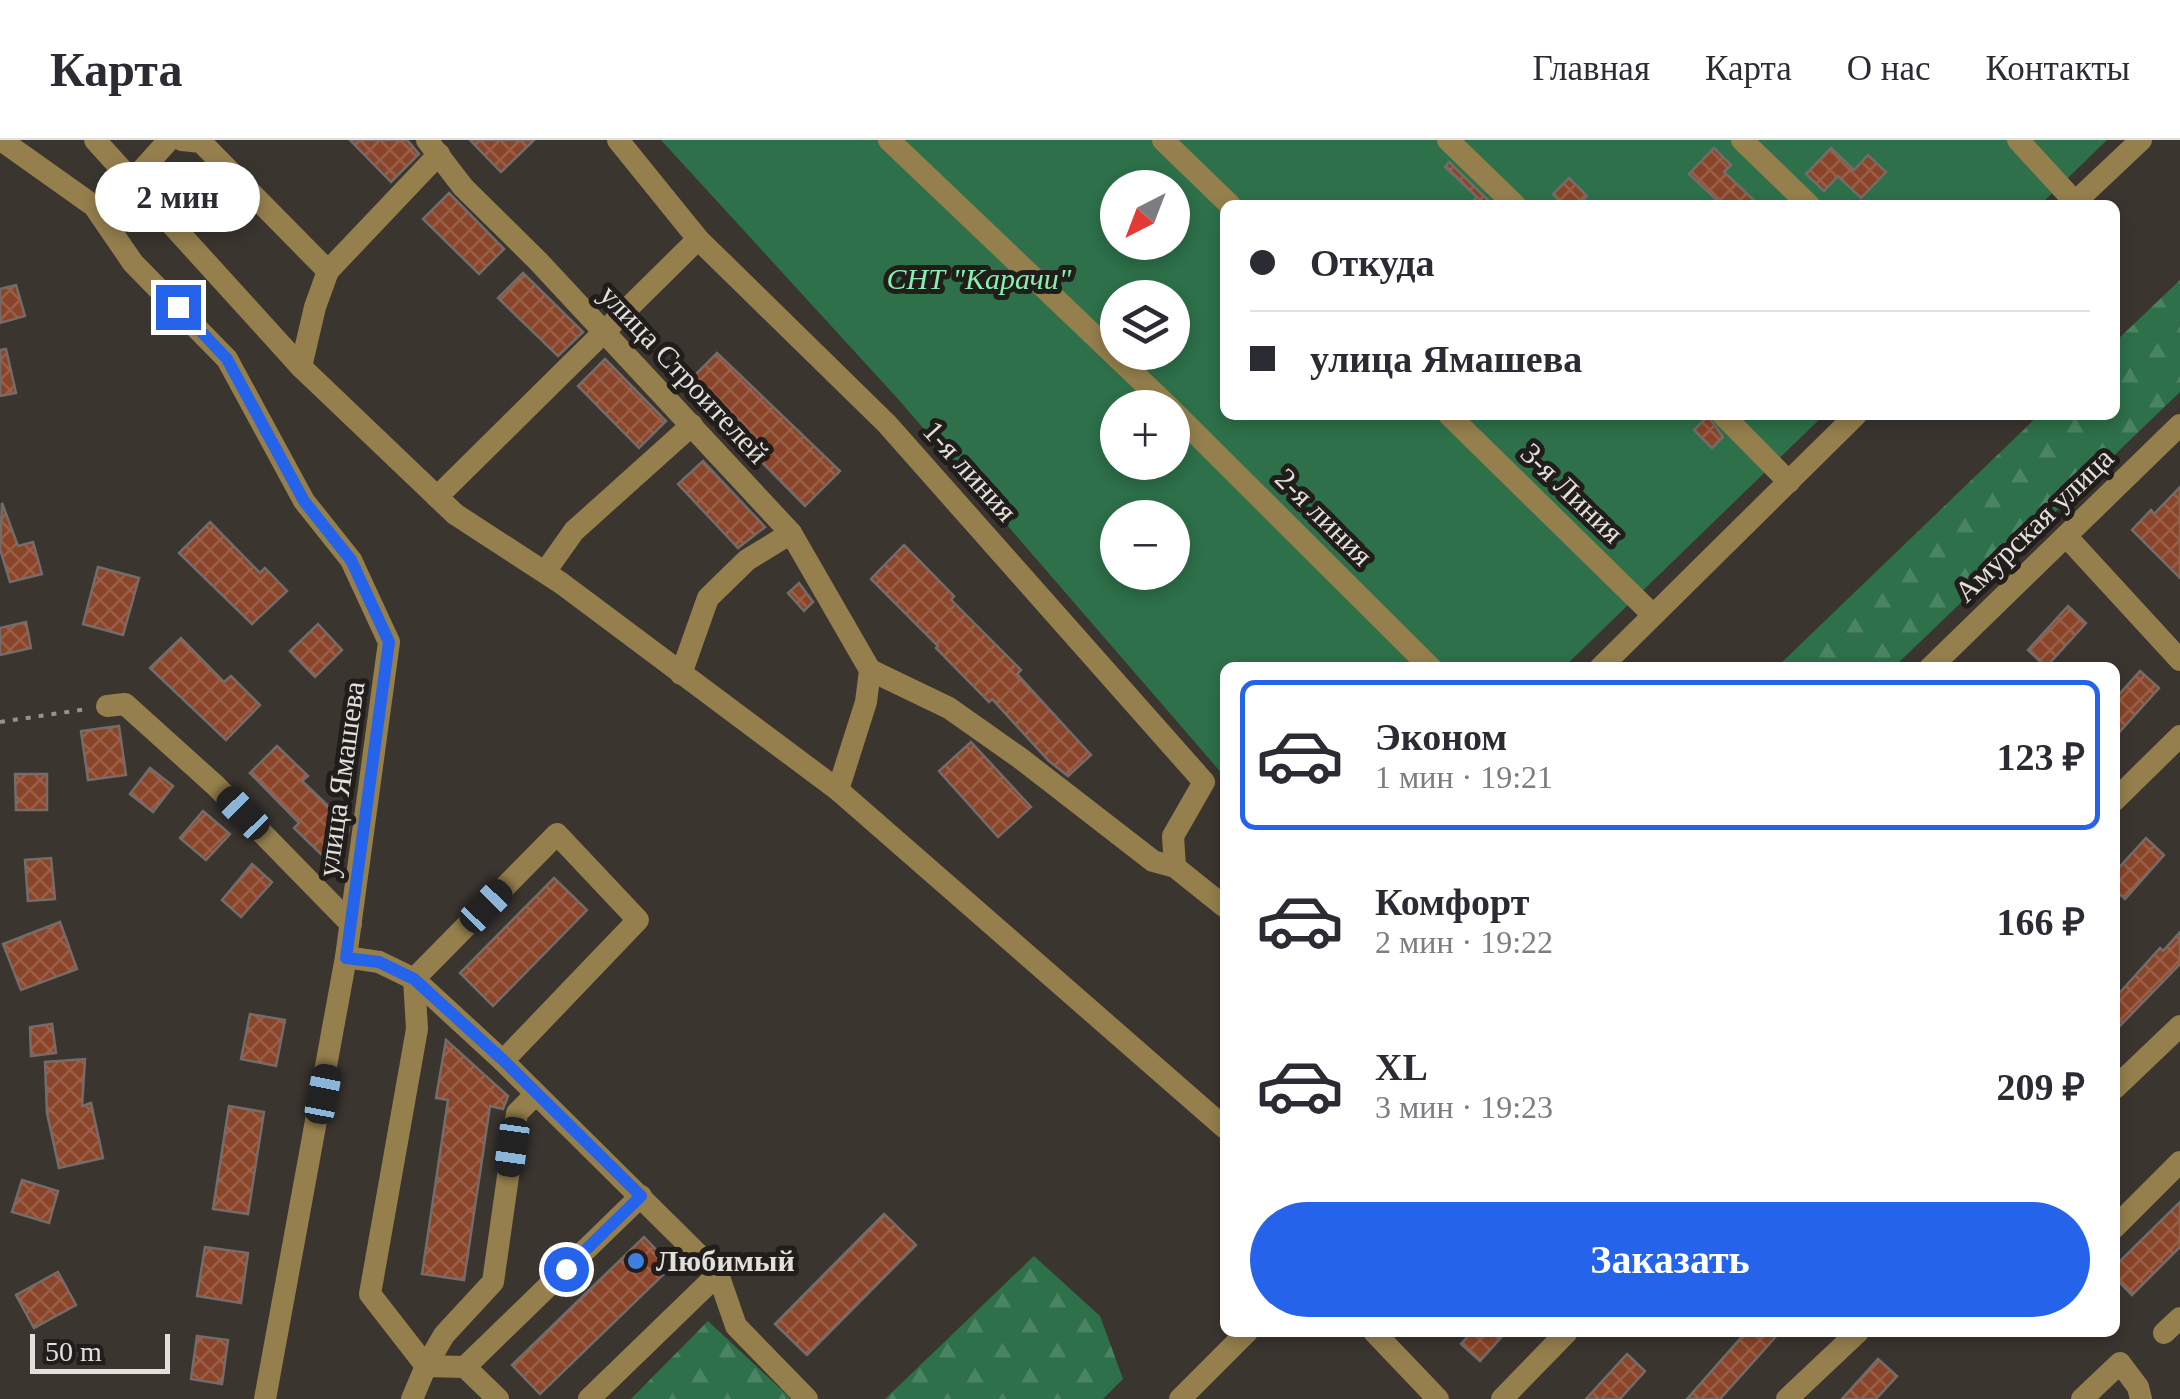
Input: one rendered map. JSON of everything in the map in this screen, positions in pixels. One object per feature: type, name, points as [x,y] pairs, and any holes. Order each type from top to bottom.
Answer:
[{"type":"street","name":"улица Ямашева","points":[[0,140],[94,206],[132,262],[227,359],[304,501],[351,560],[389,642],[346,958],[264,1399]]},
{"type":"street","points":[[95,140],[301,367],[456,514],[545,572],[838,790],[1220,1124]]},
{"type":"street","points":[[132,180],[169,140]]},
{"type":"street","points":[[182,140],[201,142],[328,271]]},
{"type":"street","name":"1-я линия","points":[[618,140],[698,239],[887,424],[1204,782],[1173,836],[1175,867]]},
{"type":"street","name":"2-я линия","points":[[889,140],[1151,390]]},
{"type":"street","points":[[1163,140],[1225,200]]},
{"type":"street","points":[[1448,140],[1510,200]]},
{"type":"street","points":[[1742,140],[1804,200]]},
{"type":"street","points":[[2018,140],[2070,200]]},
{"type":"street","points":[[2078,200],[2141,140]]},
{"type":"street","points":[[301,367],[328,271],[433,147]]},
{"type":"street","name":"улица Строителей","points":[[433,147],[463,187],[538,261],[792,532],[870,670]]},
{"type":"street","points":[[0,165],[34,166]]},
{"type":"street","points":[[437,497],[698,239]]},
{"type":"street","name":"3-я Линия","points":[[1454,420],[1653,615]]},
{"type":"street","points":[[1728,420],[1788,482]]},
{"type":"street","points":[[1606,662],[1851,420]]},
{"type":"street","points":[[545,572],[574,531],[692,425]]},
{"type":"street","name":"Амурская улица","points":[[1936,662],[2180,425]]},
{"type":"street","name":"2-я линия","points":[[1190,428],[1425,662]]},
{"type":"street","points":[[682,674],[708,598],[746,560],[792,532]]},
{"type":"street","points":[[2066,536],[2180,660]]},
{"type":"street","points":[[838,790],[866,702],[870,670],[949,708],[1153,861],[1175,867],[1220,903]]},
{"type":"street","points":[[107,706],[126,704],[216,786],[351,924]]},
{"type":"street","points":[[2120,795],[2180,736]]},
{"type":"street","points":[[426,1366],[370,1294],[417,1029],[414,979],[557,834],[638,920],[503,1060]]},
{"type":"street","points":[[346,958],[379,962],[414,979],[503,1060],[718,1274],[736,1326],[807,1399]]},
{"type":"street","points":[[2120,1083],[2180,1026]]},
{"type":"street","points":[[412,1399],[444,1335],[492,1282],[518,1113],[536,1094]]},
{"type":"street","points":[[2120,1221],[2180,1162]]},
{"type":"street","points":[[465,1367],[641,1196]]},
{"type":"street","points":[[588,1399],[718,1274]]},
{"type":"street","points":[[1180,1399],[1242,1337]]},
{"type":"street","points":[[1379,1337],[1438,1399]]},
{"type":"street","points":[[1502,1399],[1562,1337]]},
{"type":"street","points":[[1787,1399],[1853,1337]]},
{"type":"street","points":[[2082,1399],[2120,1363],[2138,1387],[2141,1399]]},
{"type":"street","points":[[426,1366],[465,1367],[498,1399]]},
{"type":"path","points":[[0,722],[107,706]]},
{"type":"green space","name":"СНТ \"Карачи\"","points":[[661,140],[2107,140],[2045,200],[1220,200],[1220,420],[1819,420],[1569,662],[1220,662],[1220,771],[898,399]]},
{"type":"green space","points":[[2180,280],[2180,392],[1899,662],[1782,662],[2034,420],[2120,420],[2120,337]]},
{"type":"green space","points":[[1034,1256],[1100,1316],[1123,1379],[1103,1399],[885,1399]]},
{"type":"green space","points":[[708,1321],[783,1391],[791,1399],[631,1399]]},
{"type":"building","points":[[350,140],[407,140],[419,154],[391,182]]},
{"type":"building","points":[[470,140],[534,140],[501,172]]},
{"type":"building","points":[[1714,148],[1731,165],[1724,172],[1754,200],[1717,200],[1689,174]]},
{"type":"building","points":[[1831,148],[1854,170],[1868,155],[1886,172],[1861,198],[1838,176],[1824,191],[1806,174]]},
{"type":"building","points":[[1449,162],[1488,200],[1474,200],[1477,197],[1445,167]]},
{"type":"building","points":[[1569,178],[1587,196],[1583,200],[1558,200],[1553,194]]},
{"type":"building","points":[[449,193],[504,249],[479,274],[423,219]]},
{"type":"building","points":[[523,273],[583,332],[558,356],[498,298]]},
{"type":"building","points":[[16,285],[25,316],[0,323],[0,289]]},
{"type":"building","points":[[6,349],[16,393],[0,396],[0,350]]},
{"type":"building","points":[[717,353],[840,471],[805,506],[747,447],[750,443],[688,382]]},
{"type":"building","points":[[605,359],[666,421],[639,448],[578,386]]},
{"type":"building","points":[[1704,420],[1711,420],[1723,437],[1712,448],[1694,430]]},
{"type":"building","points":[[703,461],[765,527],[738,548],[678,484]]},
{"type":"building","points":[[2180,487],[2180,578],[2132,530]]},
{"type":"building","points":[[2,503],[18,546],[33,542],[42,574],[10,582],[0,549]]},
{"type":"building","points":[[210,522],[260,573],[265,568],[287,591],[252,624],[179,553]]},
{"type":"building","points":[[904,545],[954,596],[951,600],[1021,670],[1017,674],[1091,755],[1068,776],[992,699],[989,702],[871,579]]},
{"type":"building","points":[[98,567],[139,578],[123,635],[83,624]]},
{"type":"building","points":[[799,583],[813,602],[804,611],[788,593]]},
{"type":"building","points":[[2068,606],[2086,623],[2051,662],[2041,662],[2028,650]]},
{"type":"building","points":[[26,622],[31,648],[0,655],[0,628]]},
{"type":"building","points":[[318,624],[342,650],[315,677],[290,651]]},
{"type":"building","points":[[181,638],[224,682],[231,676],[260,705],[226,740],[150,668]]},
{"type":"building","points":[[2140,671],[2159,688],[2120,731],[2120,693]]},
{"type":"building","points":[[119,726],[126,775],[88,780],[81,731]]},
{"type":"building","points":[[971,742],[1031,807],[998,837],[939,771]]},
{"type":"building","points":[[277,746],[308,776],[302,781],[349,826],[348,833],[324,857],[294,828],[299,823],[250,773]]},
{"type":"building","points":[[150,768],[173,786],[153,812],[130,794]]},
{"type":"building","points":[[15,774],[47,774],[47,810],[16,810]]},
{"type":"building","points":[[203,811],[230,834],[206,860],[180,838]]},
{"type":"building","points":[[2146,838],[2164,855],[2125,899],[2120,894],[2120,867]]},
{"type":"building","points":[[51,858],[55,899],[28,901],[25,860]]},
{"type":"building","points":[[252,864],[272,882],[241,917],[222,900]]},
{"type":"building","points":[[554,878],[587,910],[493,1006],[460,973]]},
{"type":"building","points":[[60,922],[77,969],[21,990],[3,944]]},
{"type":"building","points":[[2180,932],[2180,964],[2120,1026],[2120,992],[2160,948],[2163,951]]},
{"type":"building","points":[[250,1014],[285,1020],[276,1066],[241,1059]]},
{"type":"building","points":[[52,1024],[56,1053],[31,1056],[30,1027]]},
{"type":"building","points":[[446,1040],[508,1096],[503,1109],[490,1106],[464,1280],[422,1274],[448,1100],[436,1098]]},
{"type":"building","points":[[85,1059],[82,1106],[91,1103],[103,1158],[59,1168],[47,1113],[45,1062]]},
{"type":"building","points":[[229,1106],[264,1112],[248,1214],[213,1209]]},
{"type":"building","points":[[22,1180],[58,1191],[49,1223],[12,1212]]},
{"type":"building","points":[[2180,1202],[2180,1247],[2132,1295],[2120,1283],[2120,1261]]},
{"type":"building","points":[[884,1214],[916,1245],[807,1355],[775,1324]]},
{"type":"building","points":[[644,1237],[672,1266],[540,1394],[512,1365]]},
{"type":"building","points":[[205,1247],[248,1253],[241,1303],[197,1296]]},
{"type":"building","points":[[58,1272],[76,1305],[34,1328],[16,1295]]},
{"type":"building","points":[[197,1336],[228,1340],[222,1384],[191,1379]]},
{"type":"building","points":[[1467,1337],[1502,1337],[1480,1361],[1461,1344]]},
{"type":"building","points":[[1742,1337],[1776,1337],[1720,1399],[1687,1399]]},
{"type":"building","points":[[1627,1354],[1645,1371],[1620,1399],[1586,1399]]},
{"type":"building","points":[[1878,1359],[1897,1376],[1876,1399],[1842,1399]]},
{"type":"place","name":"Любимый","points":[[636,1261]]},
{"type":"route","points":[[178,307],[227,359],[304,501],[351,560],[389,642],[346,958],[379,962],[414,979],[641,1196],[566,1269]]}]
